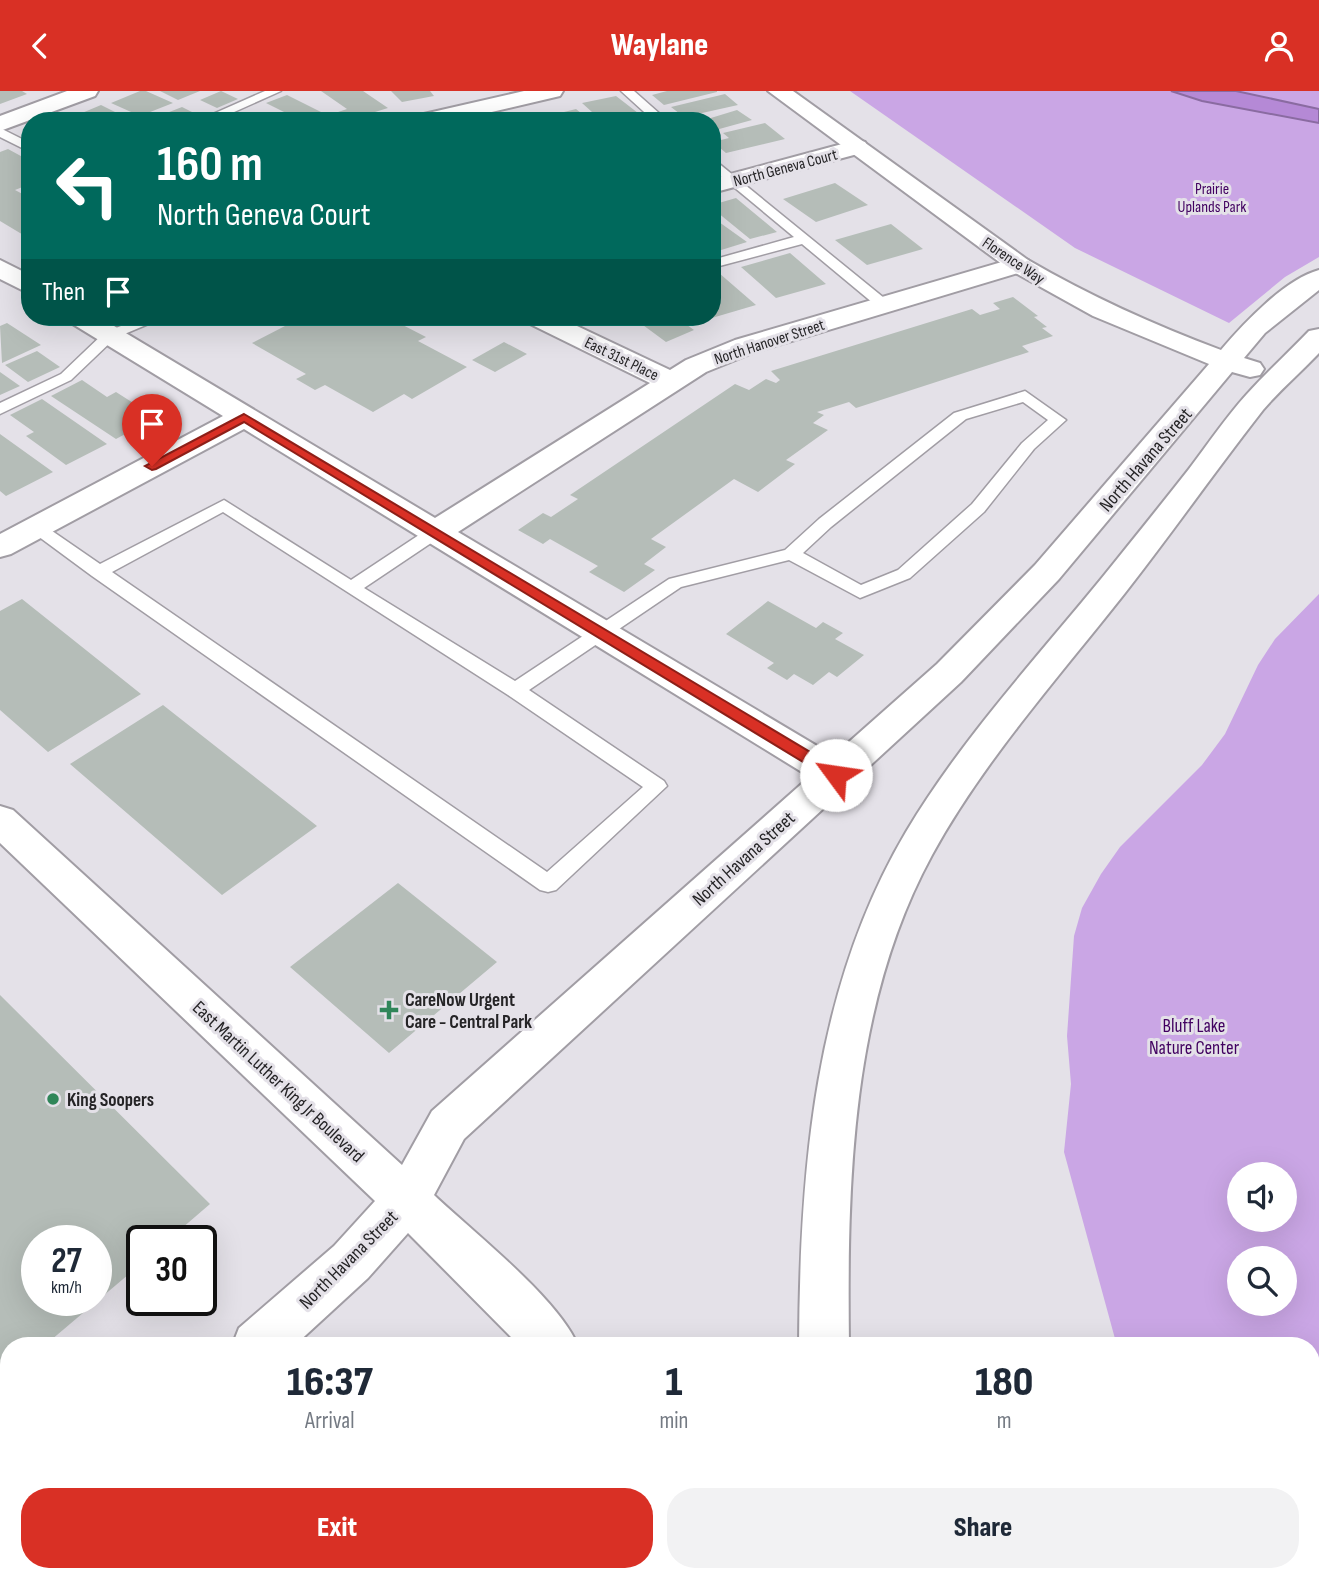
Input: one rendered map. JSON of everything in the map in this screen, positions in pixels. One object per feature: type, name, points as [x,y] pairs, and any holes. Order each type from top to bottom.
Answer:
[{"type":"street","points":[[32,112],[87,91]]},
{"type":"street","points":[[462,112],[552,91]]},
{"type":"street","name":"Florence Way","points":[[779,91],[1019,265],[1107,314],[1278,378]]},
{"type":"street","points":[[0,124],[21,116]]},
{"type":"street","name":"North Geneva Court","points":[[723,183],[858,147]]},
{"type":"street","name":"North Hanover Street","points":[[434,533],[695,366],[746,346],[1019,265]]},
{"type":"street","points":[[0,268],[21,281]]},
{"type":"street","name":"North Havana Street","points":[[267,1337],[351,1262],[407,1200],[448,1125],[949,673],[1048,572],[1255,327],[1319,278]]},
{"type":"street","points":[[0,300],[21,290]]},
{"type":"street","points":[[95,326],[836,775]]},
{"type":"street","name":"East 31st Place","points":[[566,326],[669,381]]},
{"type":"street","points":[[824,1337],[823,1259],[827,1171],[841,1062],[869,961],[901,877],[938,813],[980,752],[1174,510],[1255,402],[1319,337]]},
{"type":"street","points":[[0,547],[244,417]]},
{"type":"street","name":"East Martin Luther King Jr Boulevard","points":[[0,820],[407,1200],[517,1306],[545,1337]]},
{"type":"lane","points":[[225,112],[275,91]]},
{"type":"lane","points":[[626,91],[652,112]]},
{"type":"lane","points":[[0,132],[21,143]]},
{"type":"lane","points":[[723,183],[804,239],[884,305]]},
{"type":"lane","points":[[721,262],[804,239]]},
{"type":"lane","points":[[0,409],[66,377],[110,335],[134,326]]},
{"type":"lane","points":[[515,690],[675,583],[791,554],[825,523],[960,416],[1026,395],[1058,420],[1028,446],[978,508],[904,574],[860,592],[791,554]]},
{"type":"lane","points":[[36,528],[98,572],[548,884],[657,786],[515,690],[224,505],[98,572]]},
{"type":"lane","points":[[351,588],[434,533]]},
{"type":"green space","name":"Prairie Uplands Park","points":[[850,91],[1319,91],[1319,257],[1285,277],[1229,323],[1075,248]]},
{"type":"green space","name":"Bluff Lake Nature Center","points":[[1319,594],[1319,1337],[1115,1337],[1064,1152],[1071,1084],[1067,1036],[1074,936],[1082,908],[1120,847],[1202,765],[1225,734],[1258,665],[1275,639]]},
{"type":"shaded area","points":[[1171,91],[1236,91],[1319,109],[1319,123],[1202,101]]},
{"type":"building","points":[[0,91],[22,91],[27,94],[0,104]]},
{"type":"building","points":[[146,91],[173,103],[150,112],[131,112],[111,103]]},
{"type":"building","points":[[160,91],[200,91],[178,100]]},
{"type":"building","points":[[221,91],[238,99],[217,108],[200,100]]},
{"type":"building","points":[[321,91],[363,91],[388,108],[375,112],[338,112],[347,109]]},
{"type":"building","points":[[391,91],[430,91],[434,96],[402,102]]},
{"type":"building","points":[[667,91],[717,92],[664,105],[652,95]]},
{"type":"building","points":[[725,94],[738,105],[706,112],[678,112],[671,107]]},
{"type":"building","points":[[287,95],[321,112],[284,112],[266,103]]},
{"type":"building","points":[[616,96],[637,112],[592,112],[582,103]]},
{"type":"building","points":[[101,105],[115,112],[84,112]]},
{"type":"building","points":[[182,107],[192,112],[169,112]]},
{"type":"building","points":[[737,110],[752,120],[721,129],[721,115]]},
{"type":"building","points":[[765,123],[785,139],[726,153],[721,149],[721,140],[729,138],[723,133]]},
{"type":"building","points":[[8,149],[21,156],[21,188],[15,190],[21,193],[21,234],[0,221],[0,152]]},
{"type":"building","points":[[835,183],[868,205],[816,222],[783,199]]},
{"type":"building","points":[[736,198],[777,232],[750,239],[721,215],[721,202]]},
{"type":"building","points":[[721,223],[747,242],[721,250]]},
{"type":"building","points":[[891,224],[923,249],[867,265],[835,240]]},
{"type":"building","points":[[790,253],[826,284],[776,298],[741,267]]},
{"type":"building","points":[[721,275],[756,305],[721,315]]},
{"type":"building","points":[[1013,297],[1038,316],[1034,317],[1047,327],[1042,328],[1053,336],[1022,346],[1029,352],[856,408],[849,402],[817,412],[824,415],[813,423],[828,430],[786,460],[795,464],[758,492],[734,479],[651,539],[666,547],[644,564],[655,570],[624,592],[589,572],[598,566],[550,539],[543,544],[518,530],[543,513],[551,517],[578,499],[570,495],[735,384],[749,390],[766,379],[776,383],[780,380],[771,371],[972,309],[980,315],[1000,309],[993,303]]},
{"type":"building","points":[[7,323],[41,345],[2,363],[0,326]]},
{"type":"building","points":[[285,326],[405,326],[426,337],[418,341],[467,367],[412,399],[404,394],[373,412],[325,385],[315,390],[296,379],[306,374],[252,343]]},
{"type":"building","points":[[644,326],[688,326],[694,330],[666,342]]},
{"type":"building","points":[[504,342],[527,354],[495,372],[472,360]]},
{"type":"building","points":[[37,351],[60,367],[28,382],[5,365]]},
{"type":"building","points":[[0,372],[20,386],[0,395]]},
{"type":"building","points":[[82,380],[107,397],[116,392],[149,413],[133,421],[140,426],[116,439],[51,396]]},
{"type":"building","points":[[42,399],[107,444],[66,465],[26,436],[34,432],[10,415]]},
{"type":"building","points":[[0,434],[53,472],[6,496],[0,491]]},
{"type":"building","points":[[22,599],[141,694],[48,752],[0,710],[0,611]]},
{"type":"building","points":[[768,601],[816,628],[823,622],[843,633],[835,639],[864,655],[837,677],[829,672],[813,685],[794,674],[787,680],[767,668],[774,663],[726,634]]},
{"type":"building","points":[[163,705],[317,826],[222,895],[70,764]]},
{"type":"building","name":"CareNow Urgent Care - Central Park","points":[[398,883],[497,962],[389,1053],[290,967]]},
{"type":"building","name":"King Soopers","points":[[0,995],[210,1204],[186,1225],[126,1225],[126,1277],[112,1288],[112,1225],[21,1225],[21,1316],[79,1316],[55,1337],[0,1337]]},
{"type":"place","name":"CareNow Urgent Care - Central Park","points":[[389,1010]]},
{"type":"place","name":"King Soopers","points":[[53,1099]]},
{"type":"route","points":[[152,466],[244,417],[836,775]]}]
